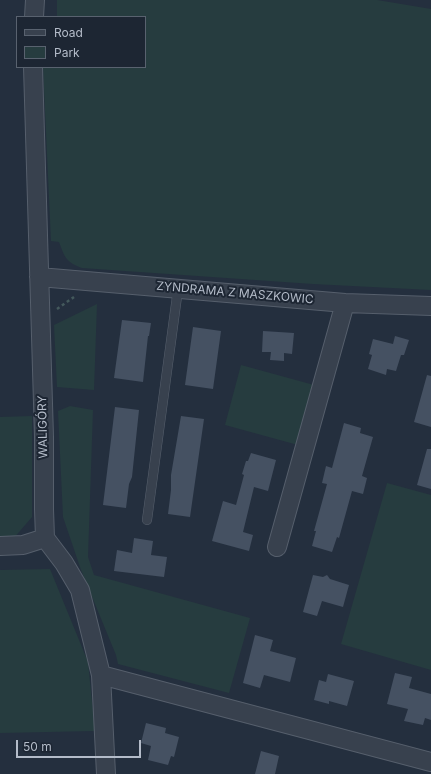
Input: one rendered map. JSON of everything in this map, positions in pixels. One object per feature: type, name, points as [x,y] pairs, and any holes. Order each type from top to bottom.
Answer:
[{"type":"street","name":"WALIGÓRY","points":[[33,68],[46,538]]},
{"type":"street","name":"ZYNDRAMA Z MASZKOWIC","points":[[39,277],[346,303],[431,306]]},
{"type":"street","points":[[277,547],[346,303]]},
{"type":"street","points":[[0,546],[23,545],[46,538],[64,562],[80,590],[101,675],[106,774]]},
{"type":"street","points":[[101,675],[431,762]]},
{"type":"lane","points":[[147,520],[178,289]]},
{"type":"green space","points":[[57,0],[377,0],[431,9],[431,290],[313,284],[82,268],[72,264],[65,256],[59,242],[51,241],[43,68],[146,68],[146,16],[57,16]]},
{"type":"green space","points":[[97,304],[94,390],[57,387],[54,325]]},
{"type":"green space","points":[[241,365],[314,385],[298,445],[225,425]]},
{"type":"green space","points":[[70,406],[93,410],[88,557],[94,575],[250,618],[229,693],[118,664],[116,655],[81,570],[63,517],[58,411]]},
{"type":"green space","points":[[32,416],[32,517],[7,546],[0,546],[0,417]]},
{"type":"green space","points":[[387,483],[431,495],[431,670],[341,644]]},
{"type":"green space","points":[[50,569],[88,662],[95,731],[0,733],[0,570]]},
{"type":"building","points":[[122,320],[151,323],[148,336],[143,382],[114,378]]},
{"type":"building","points":[[193,327],[221,331],[213,389],[185,385]]},
{"type":"building","points":[[263,331],[294,333],[292,354],[284,353],[284,361],[270,360],[271,352],[262,352]]},
{"type":"building","points":[[395,336],[409,340],[404,355],[401,355],[396,371],[387,369],[386,375],[368,369],[372,355],[369,354],[373,339],[393,344]]},
{"type":"building","points":[[427,375],[431,376],[431,427],[414,422]]},
{"type":"building","points":[[115,407],[139,410],[132,477],[129,484],[126,508],[103,505]]},
{"type":"building","points":[[181,416],[204,419],[190,517],[168,514],[171,475]]},
{"type":"building","points":[[344,423],[361,428],[360,433],[373,437],[362,476],[367,478],[363,494],[352,491],[339,538],[337,537],[332,552],[312,546],[316,531],[314,531],[327,484],[322,483],[326,466],[332,468]]},
{"type":"building","points":[[427,449],[431,449],[431,489],[417,485]]},
{"type":"building","points":[[251,453],[276,460],[268,491],[254,487],[243,532],[253,535],[249,551],[212,541],[223,501],[236,505],[244,475],[242,474],[246,461],[248,461]]},
{"type":"building","points":[[134,538],[153,541],[151,555],[167,557],[164,577],[114,571],[117,550],[132,553]]},
{"type":"building","points":[[313,575],[323,577],[327,575],[330,579],[349,585],[343,607],[322,601],[317,616],[303,612]]},
{"type":"building","points":[[255,635],[273,640],[270,651],[296,658],[290,682],[264,675],[260,688],[243,683]]},
{"type":"building","points":[[395,673],[412,677],[409,688],[431,694],[431,720],[425,718],[423,725],[404,721],[408,709],[387,704]]},
{"type":"building","points":[[328,674],[354,681],[347,706],[329,701],[329,704],[314,700],[319,680],[326,682]]},
{"type":"building","points":[[146,723],[166,728],[165,733],[179,737],[174,757],[171,756],[168,765],[148,760],[151,746],[141,743]]},
{"type":"building","points":[[261,751],[279,756],[275,774],[255,774]]}]
